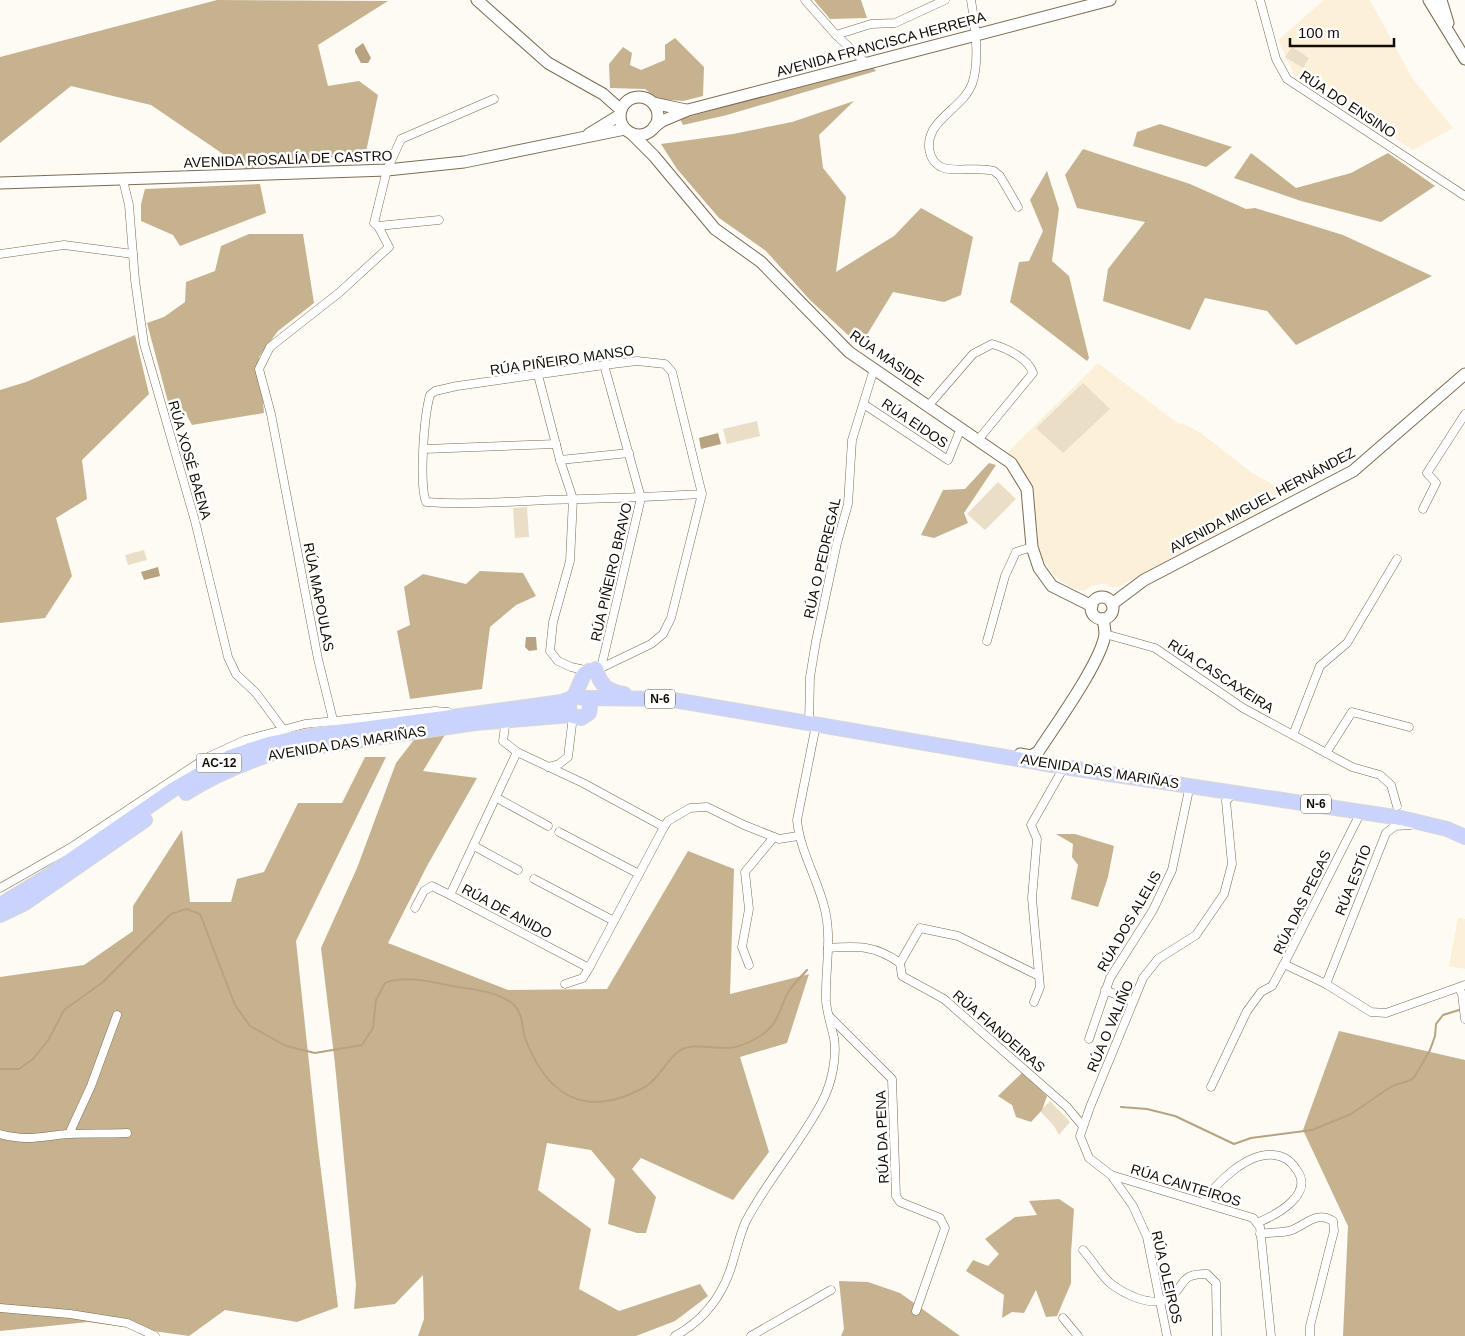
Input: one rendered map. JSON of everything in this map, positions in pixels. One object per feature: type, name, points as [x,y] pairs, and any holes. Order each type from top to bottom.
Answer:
[{"type":"highway","points":[[572,716],[568,709],[579,698],[596,671],[609,691],[650,698]]},
{"type":"highway","name":"AVENIDA DAS MARIÑAS","points":[[0,905],[46,877],[174,789],[230,757],[269,744],[312,736],[579,698],[650,698],[1064,767],[1361,812],[1395,813],[1465,837]]},
{"type":"highway","points":[[579,698],[590,706],[589,713]]},
{"type":"highway","name":"AVENIDA DAS MARIÑAS","points":[[589,713],[609,705],[630,702],[733,712]]},
{"type":"highway","name":"AC-12","points":[[572,716],[581,718],[589,713]]},
{"type":"highway","name":"AVENIDA DAS MARIÑAS","points":[[0,915],[15,908],[190,790],[246,762],[309,747],[490,721],[543,716],[572,716]]},
{"type":"street","points":[[476,0],[548,63],[603,94],[628,100],[638,97],[653,103],[658,115],[652,129],[654,156]]},
{"type":"street","points":[[805,0],[836,35],[866,63]]},
{"type":"street","points":[[836,35],[871,24],[895,23],[945,0]]},
{"type":"street","points":[[971,0],[976,34],[972,84],[958,104],[933,131],[928,148],[934,162],[943,168],[994,171],[1000,176],[1018,207]]},
{"type":"street","name":"AVENIDA FRANCISCA HERRERA","points":[[652,129],[662,121],[688,110],[1110,0]]},
{"type":"street","name":"RÚA DO ENSINO","points":[[1260,0],[1276,59],[1287,78],[1465,196]]},
{"type":"street","points":[[1429,0],[1465,60]]},
{"type":"street","points":[[1441,0],[1452,37]]},
{"type":"street","points":[[603,94],[620,113],[628,131],[640,135],[652,129]]},
{"type":"street","points":[[439,220],[378,226],[374,224],[387,170],[401,138],[494,99]]},
{"type":"street","points":[[620,113],[628,100]]},
{"type":"street","name":"AVENIDA FRANCISCA HERRERA","points":[[653,103],[688,110]]},
{"type":"street","name":"AVENIDA ROSALÍA DE CASTRO","points":[[575,141],[620,113]]},
{"type":"street","name":"AVENIDA ROSALÍA DE CASTRO","points":[[0,183],[387,170],[464,162],[628,131]]},
{"type":"street","name":"RÚA MASIDE","points":[[628,131],[654,156],[715,229],[761,262],[831,336],[874,369],[1011,463],[1027,489],[1032,548],[1039,568],[1052,586],[1092,606]]},
{"type":"street","name":"RÚA XOSÉ BAENA","points":[[123,180],[130,205],[133,254],[144,344],[195,521],[228,657],[236,674],[256,693],[282,728]]},
{"type":"street","name":"RÚA MAPOULAS","points":[[333,720],[316,650],[271,414],[259,369],[270,347],[340,292],[389,247],[378,226]]},
{"type":"street","points":[[0,254],[64,245],[133,254]]},
{"type":"street","points":[[929,405],[973,354],[992,344],[1005,348],[1028,363],[1033,373],[978,440]]},
{"type":"street","name":"RÚA PIÑEIRO MANSO","points":[[573,500],[453,504],[426,502],[423,494],[424,449],[430,395],[435,390],[637,361],[665,364],[672,372],[702,494],[671,618],[663,634],[652,644],[596,671]]},
{"type":"street","name":"RÚA PIÑEIRO BRAVO","points":[[596,671],[641,498],[604,366]]},
{"type":"street","name":"RÚA O PEDREGAL","points":[[798,836],[798,806],[812,725],[810,677],[835,552],[848,504],[852,440],[865,405],[874,369]]},
{"type":"street","name":"AVENIDA MIGUEL HERNÁNDEZ","points":[[1112,604],[1144,580],[1353,471],[1465,374]]},
{"type":"street","points":[[538,375],[560,460],[573,500],[570,561],[553,622],[550,651],[552,656],[565,664],[596,671]]},
{"type":"street","name":"RÚA EIDOS","points":[[865,405],[948,460],[961,428]]},
{"type":"street","points":[[1423,509],[1436,483],[1427,473],[1465,414]]},
{"type":"street","points":[[424,449],[556,444]]},
{"type":"street","points":[[560,460],[629,453]]},
{"type":"street","points":[[573,500],[702,494]]},
{"type":"street","points":[[988,641],[1005,576],[1016,552],[1032,548]]},
{"type":"street","points":[[1293,735],[1320,666],[1347,643],[1397,559]]},
{"type":"street","points":[[1100,598],[1108,599],[1112,604],[1112,614],[1103,619],[1094,615],[1092,606],[1100,598]]},
{"type":"street","points":[[954,748],[977,747],[1031,756],[1038,752],[1080,687],[1101,646],[1105,634],[1103,619]]},
{"type":"street","name":"RÚA CASCAXEIRA","points":[[1105,634],[1155,648],[1243,708],[1352,766],[1380,775],[1392,785],[1395,813]]},
{"type":"street","name":"AVENIDA DAS MARIÑAS","points":[[2,885],[70,848],[206,758],[245,740],[282,728],[333,720],[435,711],[475,714]]},
{"type":"street","points":[[1326,753],[1352,712],[1409,727]]},
{"type":"street","points":[[490,721],[506,726],[533,721],[543,716]]},
{"type":"street","points":[[548,767],[559,764],[568,757],[572,716]]},
{"type":"street","points":[[506,726],[503,742],[517,752],[583,783],[664,827]]},
{"type":"street","points":[[1044,742],[1044,749],[1048,758],[1114,770],[1124,776]]},
{"type":"street","name":"RÚA DE ANIDO","points":[[517,752],[450,895],[589,968]]},
{"type":"street","points":[[1034,1002],[1040,987],[1037,975],[1032,898],[1037,839],[1031,825],[1064,767]]},
{"type":"street","name":"RÚA DOS ALELIS","points":[[1089,1039],[1105,990],[1124,954],[1153,910],[1172,870],[1190,785]]},
{"type":"street","name":"RÚA O VALIÑO","points":[[1082,1125],[1143,978],[1158,960],[1196,935],[1224,894],[1232,864],[1226,801],[1234,792]]},
{"type":"street","points":[[497,798],[548,826]]},
{"type":"street","points":[[565,984],[583,978],[668,821],[690,808],[707,806],[744,825],[779,839],[798,836],[818,886],[825,912],[828,948],[826,1002],[834,1040],[834,1064],[823,1100],[783,1165],[755,1204],[742,1228],[726,1286],[705,1315],[675,1336]]},
{"type":"street","name":"RÚA DAS PEGAS","points":[[1361,812],[1284,964],[1326,984],[1371,1012],[1386,1013],[1463,987]]},
{"type":"street","name":"RÚA ESTÍO","points":[[1326,984],[1386,833],[1395,826],[1434,825]]},
{"type":"street","points":[[559,832],[638,874]]},
{"type":"street","points":[[749,965],[742,948],[749,909],[745,872],[774,837]]},
{"type":"street","points":[[474,846],[518,870]]},
{"type":"street","points":[[534,879],[614,921]]},
{"type":"street","points":[[415,908],[424,891],[432,886],[450,895]]},
{"type":"street","name":"AVENIDA DAS MARIÑAS","points":[[0,923],[15,908]]},
{"type":"street","points":[[828,948],[862,946],[885,952],[900,962],[920,928],[958,936],[1037,975]]},
{"type":"street","name":"RÚA FIANDEIRAS","points":[[900,962],[902,976],[944,999],[1067,1107],[1082,1125]]},
{"type":"street","points":[[1211,1087],[1247,1011],[1261,992],[1272,986],[1284,964]]},
{"type":"street","points":[[1463,987],[1465,1019]]},
{"type":"street","points":[[1105,990],[1132,1001]]},
{"type":"street","points":[[69,1134],[91,1086],[117,1015]]},
{"type":"street","name":"RÚA DA PENA","points":[[829,1015],[892,1079],[896,1196],[900,1202],[940,1218],[945,1228],[916,1311]]},
{"type":"street","name":"RÚA OLEIROS","points":[[1082,1125],[1080,1136],[1089,1158],[1111,1175],[1133,1206],[1147,1237],[1167,1336]]},
{"type":"street","points":[[0,1134],[15,1138],[38,1139],[69,1134],[127,1134]]},
{"type":"street","points":[[1204,1203],[1210,1193],[1241,1162],[1273,1155],[1290,1160],[1299,1172],[1302,1187],[1296,1198],[1283,1209],[1257,1223],[1260,1234],[1271,1336]]},
{"type":"street","name":"RÚA CANTEIROS","points":[[1111,1175],[1253,1218],[1257,1223]]},
{"type":"street","points":[[1260,1234],[1292,1230],[1317,1216],[1326,1217],[1333,1222],[1334,1231],[1310,1326],[1310,1336]]},
{"type":"street","points":[[1083,1250],[1110,1283],[1134,1296],[1152,1302],[1168,1298],[1186,1278],[1196,1273],[1207,1274],[1216,1283],[1217,1336]]},
{"type":"street","points":[[751,1336],[831,1290]]},
{"type":"street","points":[[0,1308],[70,1314],[127,1324],[155,1336]]},
{"type":"street","points":[[1063,1318],[1078,1336]]},
{"type":"shaded area","points":[[217,0],[388,1],[318,45],[328,86],[359,81],[378,95],[366,152],[245,169],[151,105],[71,86],[0,143],[0,57]]},
{"type":"shaded area","points":[[814,0],[861,0],[867,18],[830,19]]},
{"type":"shaded area","points":[[1324,0],[1370,0],[1412,78],[1453,128],[1413,150],[1294,74],[1278,40]]},
{"type":"shaded area","points":[[675,38],[704,67],[703,96],[683,101],[658,99],[645,89],[610,88],[609,64],[623,47],[632,53],[630,65],[641,70],[665,60],[665,45]]},
{"type":"shaded area","points":[[363,43],[371,58],[368,63],[361,63],[355,52],[355,49]]},
{"type":"shaded area","points":[[1292,47],[1309,58],[1303,68],[1285,57]]},
{"type":"shaded area","points":[[872,66],[876,71],[727,115],[683,125],[680,119]]},
{"type":"shaded area","points":[[854,101],[819,135],[823,168],[846,197],[836,272],[894,236],[921,208],[973,237],[961,295],[944,302],[893,292],[860,346],[810,300],[766,251],[719,218],[677,169],[661,144],[733,134],[792,122]]},
{"type":"shaded area","points":[[1160,124],[1232,147],[1206,167],[1133,146],[1137,132]]},
{"type":"shaded area","points":[[1083,149],[1190,184],[1246,209],[1255,208],[1343,235],[1432,276],[1296,345],[1267,311],[1205,298],[1190,330],[1103,301],[1108,269],[1145,222],[1077,208],[1065,175]]},
{"type":"shaded area","points":[[1251,153],[1296,188],[1351,173],[1388,153],[1435,186],[1381,222],[1301,201],[1234,178]]},
{"type":"shaded area","points":[[1047,171],[1059,209],[1052,261],[1069,276],[1089,358],[1087,361],[1010,302],[1019,262],[1029,261],[1043,231],[1030,200]]},
{"type":"shaded area","points":[[260,184],[266,213],[180,246],[173,235],[141,221],[141,204],[145,189]]},
{"type":"shaded area","points":[[249,234],[303,234],[314,303],[278,331],[259,357],[264,413],[192,425],[186,414],[172,417],[147,323],[164,317],[185,302],[186,282],[215,271],[221,246]]},
{"type":"shaded area","points":[[135,335],[149,394],[82,460],[87,499],[56,518],[72,576],[45,618],[0,623],[0,390],[26,382]]},
{"type":"shaded area","points":[[1098,363],[1180,425],[1182,423],[1201,433],[1252,473],[1291,494],[1118,587],[1110,587],[1106,584],[1093,585],[1084,591],[1073,588],[1056,578],[1041,557],[1036,542],[1028,479],[1008,452]]},
{"type":"shaded area","points":[[1083,383],[1110,409],[1063,453],[1036,428]]},
{"type":"shaded area","points":[[757,421],[760,436],[727,444],[723,429]]},
{"type":"shaded area","points":[[718,433],[721,444],[701,449],[699,438]]},
{"type":"shaded area","points":[[989,463],[996,465],[964,513],[968,523],[934,538],[921,535],[943,490],[965,489]]},
{"type":"shaded area","points":[[998,482],[1016,499],[985,530],[967,514]]},
{"type":"shaded area","points":[[527,507],[529,537],[515,538],[513,508]]},
{"type":"shaded area","points":[[144,550],[147,560],[128,565],[125,555]]},
{"type":"shaded area","points":[[158,567],[160,576],[144,580],[141,572]]},
{"type":"shaded area","points":[[480,571],[523,573],[536,596],[516,605],[490,627],[482,689],[410,699],[397,631],[410,625],[404,587],[423,574],[466,584]]},
{"type":"shaded area","points":[[526,637],[536,637],[537,650],[529,651],[525,647]]},
{"type":"shaded area","points":[[446,733],[423,771],[477,778],[427,866],[388,943],[508,990],[607,989],[688,851],[734,869],[730,994],[809,974],[787,1043],[740,1057],[769,1152],[733,1200],[641,1158],[632,1169],[656,1197],[646,1233],[637,1233],[608,1224],[615,1179],[591,1150],[547,1143],[538,1190],[591,1229],[579,1289],[619,1311],[700,1284],[708,1296],[675,1321],[636,1336],[418,1336],[424,1319],[423,1275],[395,1304],[354,1309],[356,1285],[335,1064],[321,948],[357,868],[396,763],[417,736]]},
{"type":"shaded area","points":[[365,757],[386,757],[296,941],[318,1147],[338,1307],[297,1322],[225,1310],[189,1336],[88,1322],[0,1331],[0,977],[84,965],[133,931],[133,906],[182,830],[190,902],[231,902],[237,879],[264,872],[298,803],[342,803]]},
{"type":"shaded area","points":[[1056,834],[1075,834],[1114,846],[1108,877],[1098,907],[1071,899],[1078,865],[1072,857],[1073,844]]},
{"type":"shaded area","points":[[1458,918],[1465,919],[1465,969],[1449,966]]},
{"type":"shaded area","points":[[1339,1031],[1465,1060],[1465,1336],[1343,1336],[1348,1226],[1303,1130]]},
{"type":"shaded area","points":[[1022,1073],[1047,1096],[1042,1110],[1031,1122],[1016,1117],[1012,1105],[998,1096]]},
{"type":"shaded area","points":[[1050,1101],[1070,1122],[1059,1135],[1054,1126],[1040,1111]]},
{"type":"shaded area","points":[[1059,1199],[1074,1209],[1071,1283],[1057,1316],[1046,1317],[1036,1290],[1024,1313],[1012,1312],[1002,1318],[1004,1295],[966,1271],[973,1260],[988,1266],[999,1254],[985,1239],[1015,1217],[1037,1215],[1029,1201]]},
{"type":"shaded area","points":[[839,1281],[868,1282],[900,1293],[960,1336],[841,1336],[844,1329]]},
{"type":"waterway","points":[[0,1069],[19,1069],[33,1059],[49,1039],[64,1010],[103,982],[171,914],[186,909],[200,914],[235,1005],[250,1026],[286,1046],[315,1053],[362,1045],[373,1028],[376,1000],[385,983],[409,979],[492,993],[507,1000],[517,1008],[521,1016],[525,1038],[534,1059],[545,1075],[558,1088],[572,1097],[587,1101],[605,1101],[624,1097],[645,1087],[650,1084],[674,1055],[685,1048],[698,1046],[728,1048],[746,1044],[757,1038],[772,1026],[789,991],[807,970]]},
{"type":"waterway","points":[[1121,1107],[1147,1109],[1175,1116],[1234,1144],[1251,1138],[1312,1130],[1351,1114],[1392,1086],[1411,1080],[1430,1050],[1435,1036],[1436,1024],[1443,1015],[1459,1010]]}]
